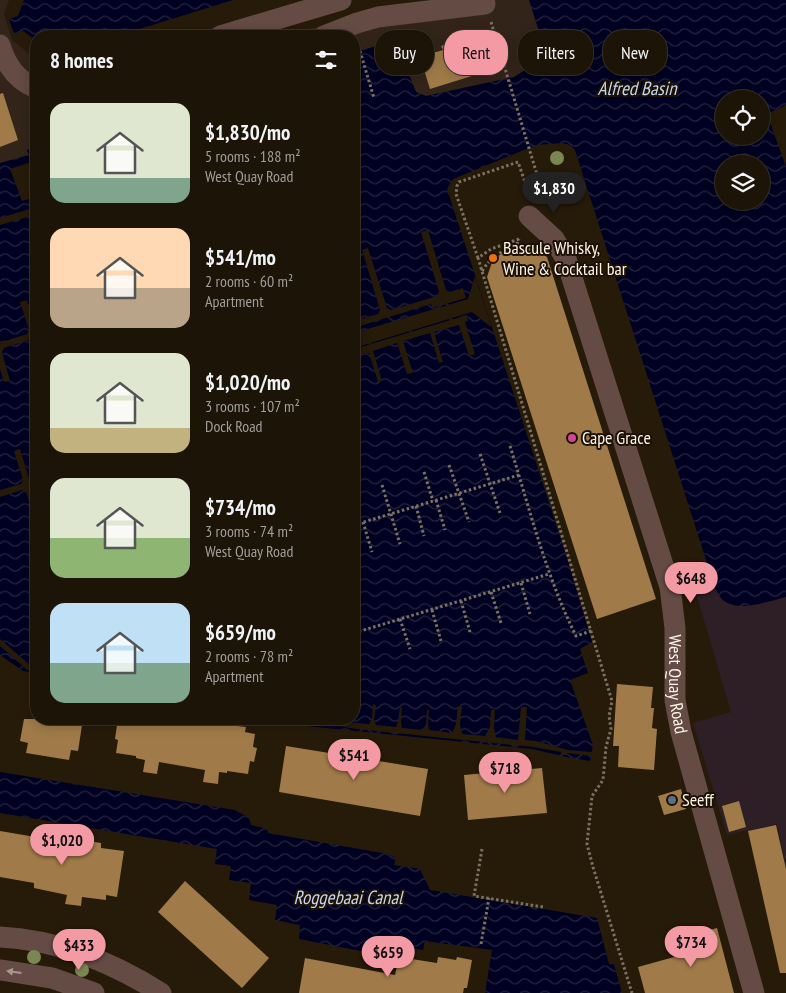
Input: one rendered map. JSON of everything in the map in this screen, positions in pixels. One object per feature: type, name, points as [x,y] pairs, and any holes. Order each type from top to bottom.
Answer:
[{"type":"street","points":[[240,30],[341,0]]},
{"type":"street","points":[[339,30],[378,17],[485,4]]},
{"type":"street","points":[[0,45],[8,66],[30,84]]},
{"type":"street","name":"West Quay Road","points":[[529,216],[554,239],[566,259],[670,587],[675,628],[675,700],[681,732],[754,993]]},
{"type":"street","points":[[0,938],[36,942],[84,954],[128,973],[161,993]]},
{"type":"street","points":[[0,970],[52,978],[94,993]]},
{"type":"path","points":[[485,4],[538,178],[525,182],[518,162],[459,182],[456,194],[482,271],[612,702],[609,716],[611,729],[606,747],[603,780],[592,796],[587,844],[632,993]]},
{"type":"path","points":[[360,51],[374,98]]},
{"type":"path","points":[[482,271],[488,261],[500,251],[516,246],[529,216]]},
{"type":"path","points":[[478,258],[491,249],[519,239]]},
{"type":"path","points":[[510,446],[549,574],[563,610],[576,636],[591,630]]},
{"type":"path","points":[[480,454],[500,513]]},
{"type":"path","points":[[449,465],[469,522]]},
{"type":"path","points":[[424,472],[445,530]]},
{"type":"path","points":[[362,522],[519,475]]},
{"type":"path","points":[[382,485],[400,544]]},
{"type":"path","points":[[416,506],[424,536]]},
{"type":"path","points":[[360,517],[372,552]]},
{"type":"path","points":[[360,631],[549,574]]},
{"type":"path","points":[[521,583],[530,614]]},
{"type":"path","points":[[491,592],[501,623]]},
{"type":"path","points":[[461,601],[470,632]]},
{"type":"path","points":[[432,610],[441,640]]},
{"type":"path","points":[[400,619],[410,649]]},
{"type":"path","points":[[482,849],[474,896],[543,907]]},
{"type":"path","points":[[481,944],[489,898]]},
{"type":"shaded area","points":[[0,0],[9,0],[4,14],[12,40],[30,54],[30,149],[27,150],[29,155],[0,163]]},
{"type":"shaded area","points":[[461,0],[529,0],[539,30],[518,30],[518,75],[515,77],[426,96],[416,92],[409,75],[434,75],[434,30],[375,30],[375,46],[360,51],[360,30],[305,30],[363,13]]},
{"type":"shaded area","points":[[715,588],[722,600],[735,606],[748,606],[786,597],[786,867],[777,824],[727,835],[693,723],[731,712],[696,593]]},
{"type":"water","points":[[24,0],[233,0],[136,30],[30,30],[30,36],[23,31],[14,34],[9,19],[18,16]]},
{"type":"water","name":"Alfred Basin","points":[[529,0],[786,0],[786,105],[770,113],[770,90],[715,90],[715,145],[770,145],[770,122],[786,167],[786,597],[752,605],[735,605],[727,603],[721,598],[715,588],[575,150],[570,145],[563,143],[536,145],[453,179],[447,189],[568,561],[592,642],[580,649],[588,673],[570,680],[593,745],[590,761],[532,749],[304,725],[360,725],[360,51],[375,46],[375,75],[409,75],[416,92],[426,96],[514,77],[518,74],[593,75],[593,30],[539,30]]},
{"type":"water","points":[[30,149],[30,672],[23,671],[0,655],[0,163],[29,155],[27,150]]},
{"type":"water","name":"Roggebaai Canal","points":[[0,772],[235,810],[249,818],[251,825],[267,829],[268,833],[388,854],[396,858],[394,865],[420,869],[430,890],[597,918],[609,964],[614,964],[622,993],[485,993],[492,950],[425,941],[423,950],[374,941],[371,953],[299,939],[300,925],[275,920],[277,905],[249,900],[251,883],[229,880],[231,866],[215,864],[217,849],[0,813]]},
{"type":"pier","points":[[30,162],[29,199],[22,201],[10,169]]},
{"type":"pier","points":[[30,209],[30,216],[0,225],[0,218]]},
{"type":"pier","points":[[428,230],[446,290],[450,292],[463,288],[466,298],[432,308],[431,304],[360,326],[360,319],[378,314],[380,310],[362,250],[368,248],[387,308],[391,310],[437,296],[439,292],[421,232]]},
{"type":"pier","points":[[475,276],[492,328],[472,312],[360,346],[360,331],[468,299]]},
{"type":"pier","points":[[27,300],[30,310],[30,341],[4,348],[2,352],[10,381],[4,382],[0,369],[0,341],[27,334],[29,330],[20,302]]},
{"type":"pier","points":[[467,315],[468,321],[465,322],[475,354],[469,356],[459,325],[434,332],[443,362],[439,363],[430,333],[403,341],[413,373],[407,374],[397,343],[373,351],[382,381],[378,382],[369,353],[360,355],[360,347]]},
{"type":"pier","points":[[20,449],[30,479],[30,504],[26,492],[22,490],[0,497],[0,490],[21,484],[23,480],[14,451]]},
{"type":"pier","points":[[0,639],[30,665],[30,670],[27,670],[0,646]]},
{"type":"pier","points":[[373,704],[376,705],[374,720],[376,725],[396,727],[400,707],[402,708],[402,728],[423,730],[426,724],[427,710],[429,710],[429,730],[452,733],[456,724],[458,706],[462,707],[460,724],[462,734],[485,736],[490,727],[491,710],[495,710],[494,728],[496,737],[518,740],[521,707],[527,707],[525,740],[536,741],[568,750],[592,752],[591,756],[567,753],[566,755],[561,754],[561,752],[533,747],[333,725],[369,724],[372,719]]},
{"type":"building","points":[[444,45],[444,75],[475,75],[430,89],[426,75],[434,75],[434,53],[443,50],[441,46]]},
{"type":"building","points":[[3,93],[18,140],[0,147],[0,94]]},
{"type":"building","name":"Cape Grace","points":[[529,247],[547,257],[656,599],[597,619],[487,277],[493,259],[510,249]]},
{"type":"building","points":[[617,684],[653,687],[651,708],[654,708],[652,728],[657,729],[654,770],[618,767],[619,746],[613,746]]},
{"type":"building","points":[[24,719],[30,719],[30,725],[82,725],[78,751],[71,750],[69,760],[26,753],[28,743],[20,741]]},
{"type":"building","points":[[117,725],[229,725],[246,727],[245,732],[255,734],[253,747],[257,748],[254,762],[250,761],[248,774],[227,771],[227,773],[219,772],[218,784],[203,782],[205,770],[159,762],[157,774],[143,772],[145,760],[136,758],[136,756],[116,753],[118,740],[115,739]]},
{"type":"building","points":[[286,746],[428,769],[420,816],[279,792]]},
{"type":"building","points":[[542,768],[547,813],[468,820],[464,775]]},
{"type":"building","points":[[681,789],[686,809],[664,815],[658,796]]},
{"type":"building","points":[[739,801],[746,827],[729,832],[722,806]]},
{"type":"building","points":[[776,825],[786,869],[786,973],[780,973],[748,831]]},
{"type":"building","points":[[0,831],[65,842],[66,837],[101,843],[101,848],[124,851],[117,897],[106,895],[106,900],[82,897],[81,906],[65,904],[67,895],[34,888],[34,883],[0,877]]},
{"type":"building","points":[[185,881],[269,958],[242,988],[158,912]]},
{"type":"building","points":[[717,928],[734,993],[645,993],[638,967],[685,954],[680,938]]},
{"type":"building","points":[[399,957],[437,963],[438,957],[456,960],[457,957],[472,960],[467,988],[464,988],[463,993],[299,993],[305,958],[395,975]]},
{"type":"place","name":"Bascule Whisky, Wine & Cocktail bar","points":[[493,258]]},
{"type":"place","name":"Cape Grace","points":[[572,438]]},
{"type":"place","name":"Seeff","points":[[672,800]]}]
